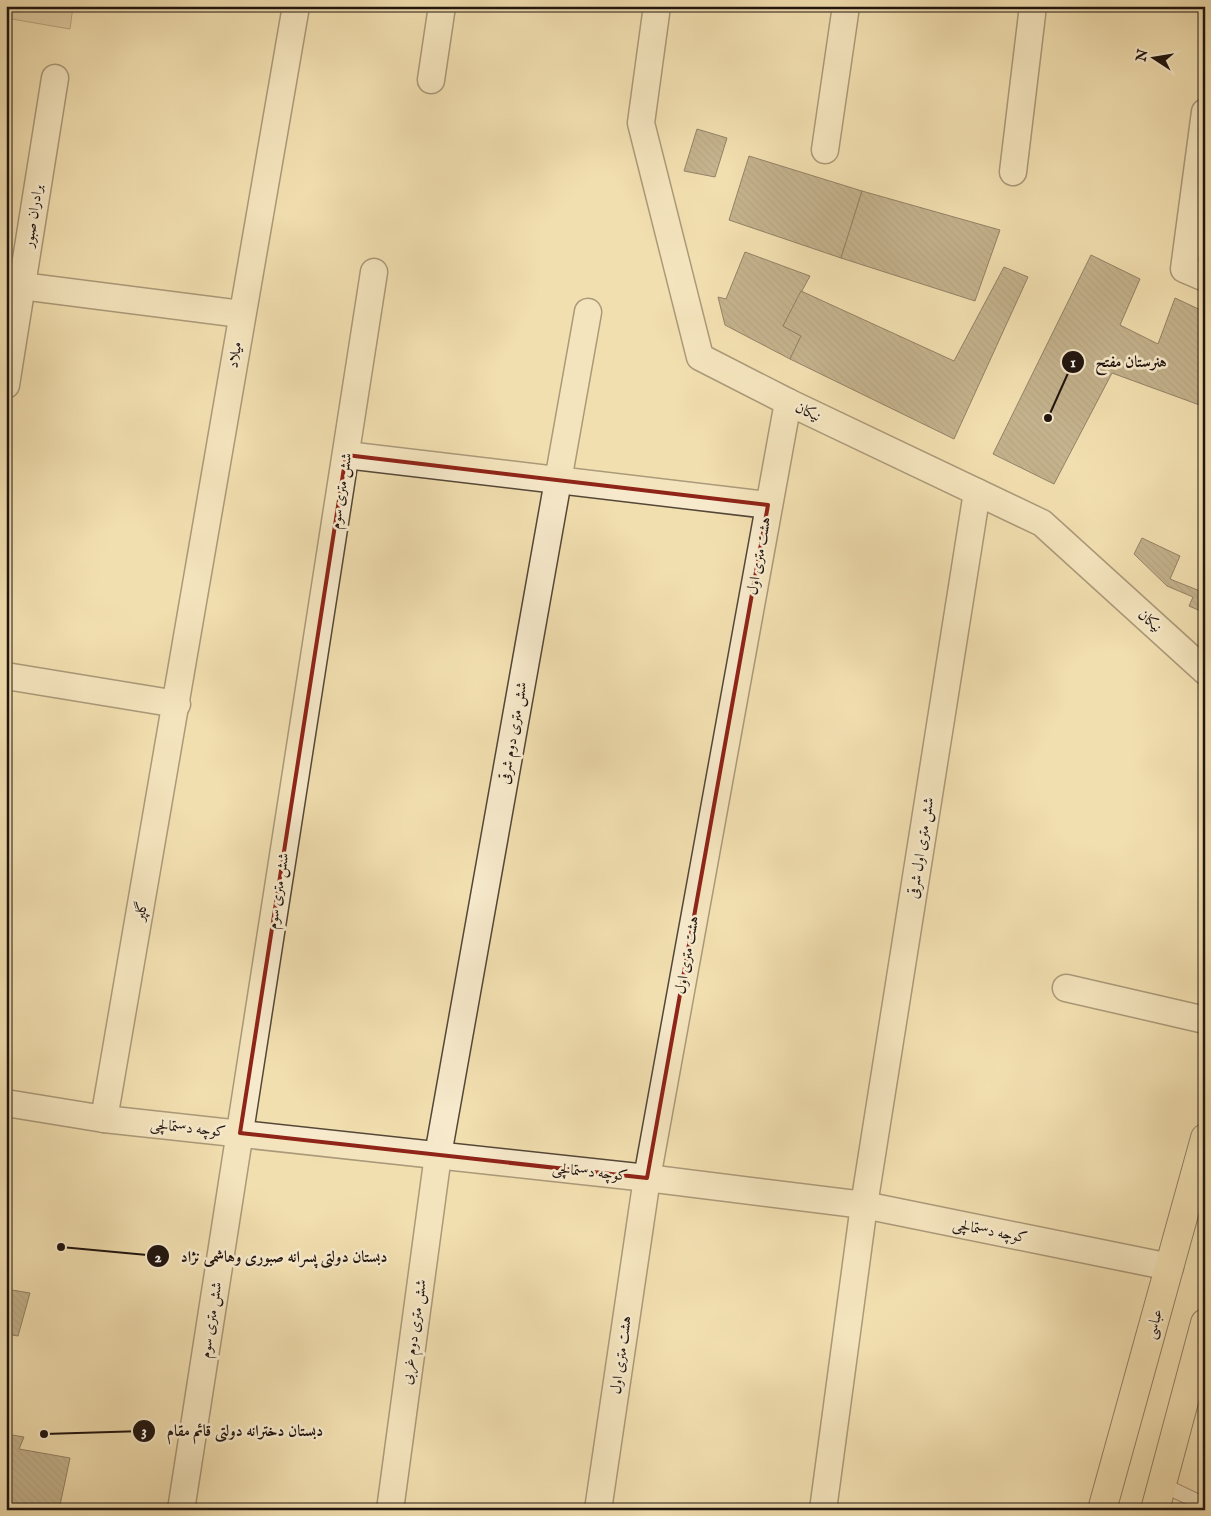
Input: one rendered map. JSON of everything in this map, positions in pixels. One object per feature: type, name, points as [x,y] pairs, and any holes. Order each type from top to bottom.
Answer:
[{"type":"main road","name":"عباسى","points":[[1102,1510],[1205,1138]]},
{"type":"main road","points":[[1158,1497],[1205,1323]]},
{"type":"street","name":"میلاد","points":[[177,704],[241,314],[296,6]]},
{"type":"street","points":[[431,80],[442,6]]},
{"type":"street","name":"نیکان","points":[[657,6],[641,123],[700,357],[788,402],[1042,523],[1205,671]]},
{"type":"street","points":[[825,150],[846,6]]},
{"type":"street","points":[[1013,172],[1034,6]]},
{"type":"street","name":"برادران صبور","points":[[6,384],[14,285],[55,78]]},
{"type":"street","points":[[1205,112],[1184,269],[1205,278]]},
{"type":"street","name":"شش متری سوم","points":[[181,1510],[374,272]]},
{"type":"street","points":[[14,285],[241,314]]},
{"type":"street","name":"شش متری دوم شرقی","points":[[438,1155],[588,312]]},
{"type":"street","name":"هشت متری اول","points":[[598,1510],[647,1178],[788,402]]},
{"type":"street","points":[[346,455],[768,505]]},
{"type":"street","name":"شش متری اول شرقی","points":[[823,1510],[864,1204],[978,492]]},
{"type":"street","points":[[6,676],[177,704]]},
{"type":"street","name":"گلپر","points":[[104,1119],[177,704]]},
{"type":"street","points":[[1066,988],[1205,1020]]},
{"type":"street","name":"کوچه دستمالچی","points":[[6,1103],[104,1119],[647,1178],[864,1204],[1170,1267]]},
{"type":"street","name":"شش متری دوم غربی","points":[[390,1510],[438,1155]]},
{"type":"lane","points":[[1158,1497],[1205,1505]]},
{"type":"highlighted area","points":[[346,455],[768,505],[647,1178],[240,1133]]},
{"type":"shaded area","points":[[6,6],[73,6],[70,29],[6,18]]},
{"type":"building","points":[[697,129],[727,138],[715,177],[684,171]]},
{"type":"building","points":[[749,156],[862,191],[841,258],[729,220]]},
{"type":"building","points":[[862,191],[1000,230],[975,301],[841,258]]},
{"type":"building","points":[[745,252],[810,276],[783,326],[801,336],[790,359],[725,325],[718,297],[726,299]]},
{"type":"building","points":[[1091,255],[1140,279],[1120,325],[1158,344],[1175,298],[1205,312],[1205,407],[1112,373],[1054,484],[993,454]]},
{"type":"building","points":[[1004,267],[1028,277],[954,439],[790,359],[801,336],[783,326],[801,291],[954,361]]},
{"type":"building","points":[[1142,538],[1180,556],[1170,579],[1205,593],[1205,613],[1189,606],[1193,597],[1167,586],[1134,554]]},
{"type":"building","points":[[6,1289],[30,1293],[18,1336],[6,1334]]},
{"type":"building","points":[[6,1434],[24,1437],[19,1449],[70,1458],[59,1510],[6,1510]]},
{"type":"place","name":"هنرستان مفتح","points":[[1048,418]]},
{"type":"place","name":"دبستان دولتی پسرانه صبوری وهاشمی نژاد","points":[[61,1247]]},
{"type":"place","name":"دبستان دخترانه دولتی قائم مقام","points":[[44,1434]]}]
